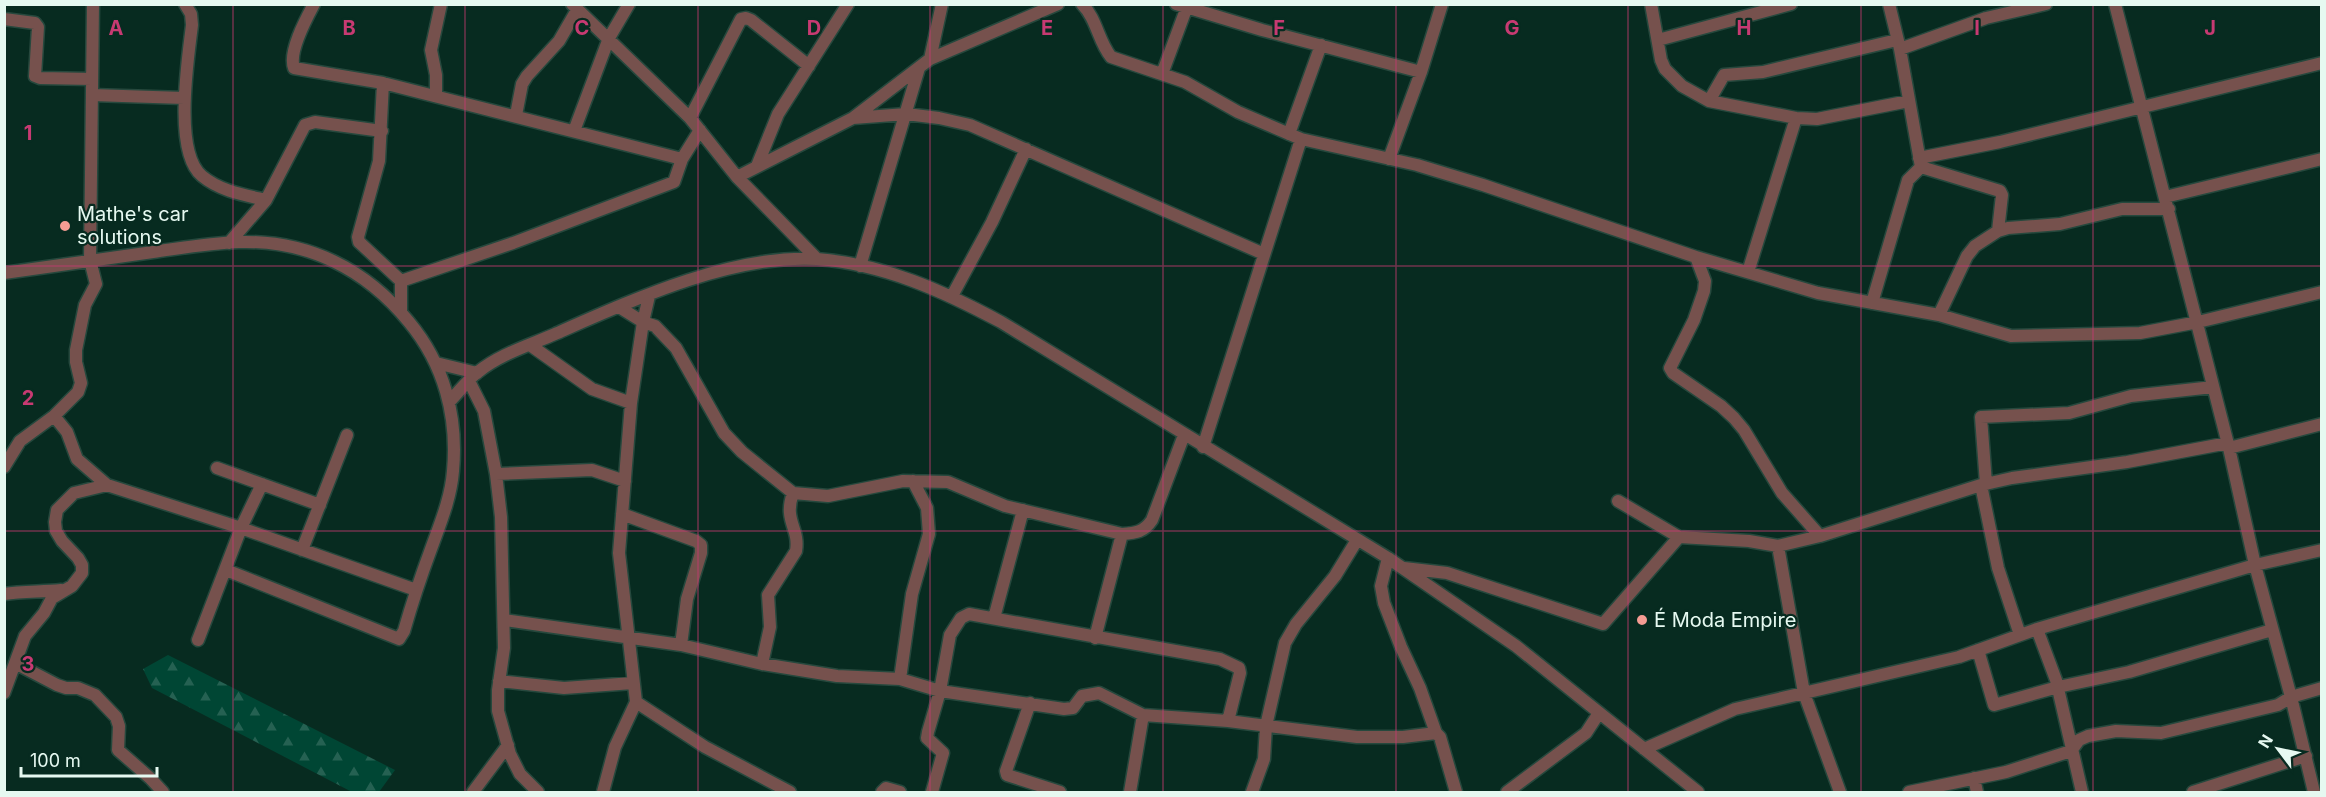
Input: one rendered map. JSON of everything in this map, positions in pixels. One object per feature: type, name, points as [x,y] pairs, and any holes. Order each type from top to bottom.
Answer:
[{"type":"street","points":[[4,467],[20,441],[54,416],[78,392],[81,382],[76,362],[76,350],[85,305],[96,284],[90,260],[93,4]]},
{"type":"street","points":[[185,4],[191,14],[192,25],[184,98],[186,139],[194,167],[201,176],[224,189],[266,200]]},
{"type":"street","points":[[314,4],[296,45],[292,63],[294,68],[383,83],[682,159]]},
{"type":"street","points":[[436,96],[436,75],[431,50],[441,4]]},
{"type":"street","points":[[574,131],[609,38],[629,4]]},
{"type":"street","points":[[757,166],[778,114],[849,4]]},
{"type":"street","points":[[930,59],[942,4]]},
{"type":"street","points":[[737,177],[852,118],[930,59],[1058,4]]},
{"type":"street","points":[[1082,4],[1095,23],[1105,50],[1111,57],[1185,82],[1239,112],[1295,136],[1483,184],[1696,257],[1818,293],[1939,315],[2011,336],[2123,335],[2198,322],[2322,292]]},
{"type":"street","points":[[1389,159],[1421,72],[1442,4]]},
{"type":"street","points":[[1652,4],[1661,60],[1665,69],[1682,86],[1709,101],[1796,118],[1826,118],[1909,100]]},
{"type":"street","points":[[1658,39],[1791,4]]},
{"type":"street","points":[[1888,4],[1920,163]]},
{"type":"street","points":[[1709,101],[1724,75],[1763,72],[1898,45],[1986,18],[2046,4]]},
{"type":"street","points":[[2115,4],[2140,107],[2198,322],[2229,446],[2255,565],[2314,792]]},
{"type":"street","points":[[1161,74],[1183,6],[1421,72]]},
{"type":"street","points":[[516,115],[522,84],[559,42],[575,7],[690,117],[737,177],[816,259]]},
{"type":"street","points":[[4,19],[35,23],[38,27],[35,76],[92,79]]},
{"type":"street","points":[[690,117],[741,19],[751,20],[809,66]]},
{"type":"street","points":[[1203,447],[1264,254],[1321,45]]},
{"type":"street","points":[[1872,303],[1908,180],[1920,163],[2322,63]]},
{"type":"street","points":[[860,266],[919,68]]},
{"type":"street","points":[[383,83],[379,161],[358,237],[359,242],[401,281],[401,312]]},
{"type":"street","points":[[92,95],[184,98]]},
{"type":"street","points":[[852,118],[906,114],[970,125],[1264,254]]},
{"type":"street","points":[[1748,272],[1796,118]]},
{"type":"street","points":[[229,243],[266,200],[305,125],[315,122],[382,131]]},
{"type":"street","points":[[401,281],[513,243],[674,182],[682,159],[700,130]]},
{"type":"street","points":[[952,296],[992,222],[1026,149]]},
{"type":"street","points":[[1939,315],[1967,256],[1975,246],[1998,231],[2008,228],[2060,224],[2122,209],[2167,203],[2322,159]]},
{"type":"street","points":[[1920,163],[2000,191],[2002,195],[1998,231]]},
{"type":"street","points":[[4,273],[229,243],[278,244],[318,254],[356,272],[401,312],[417,332],[436,363],[449,402],[454,436],[453,472],[449,495],[404,631],[399,639],[226,570]]},
{"type":"street","points":[[1696,257],[1705,281],[1704,291],[1690,330],[1670,368],[1673,373],[1721,406],[1734,418],[1744,430],[1782,493],[1820,536]]},
{"type":"street","points":[[449,402],[473,377],[508,354],[620,307],[696,278],[734,267],[816,259],[898,274],[952,296],[1001,322],[1388,558],[1516,646],[1698,792]]},
{"type":"street","points":[[603,792],[615,747],[636,702],[619,567],[631,403],[643,322],[650,296]]},
{"type":"street","points":[[620,307],[643,322],[655,326],[676,348],[724,433],[742,452],[793,493],[828,496],[889,483],[948,482],[1005,506],[1122,534],[1137,533],[1147,528],[1152,520],[1184,435]]},
{"type":"street","points":[[530,345],[592,389],[631,403]]},
{"type":"street","points":[[436,363],[473,377]]},
{"type":"street","points":[[473,377],[484,411],[496,474],[503,556],[504,648],[499,681],[498,711],[520,774],[538,792]]},
{"type":"street","points":[[2020,635],[1998,568],[1983,485],[1981,417],[2069,413],[2131,396],[2213,387]]},
{"type":"street","points":[[54,416],[67,432],[77,459],[107,485],[241,528],[416,590]]},
{"type":"street","points":[[1617,501],[1679,537],[1749,541],[1778,546],[1820,536],[1983,485],[2229,446],[2322,424]]},
{"type":"street","points":[[302,549],[347,435]]},
{"type":"street","points":[[217,468],[320,505]]},
{"type":"street","points":[[496,474],[592,470],[625,481]]},
{"type":"street","points":[[900,679],[912,594],[929,534],[927,508],[913,481]]},
{"type":"street","points":[[198,640],[241,528],[262,484]]},
{"type":"street","points":[[4,693],[25,636],[44,613],[52,597],[77,581],[82,573],[82,565],[56,531],[57,510],[74,493],[107,485]]},
{"type":"street","points":[[762,664],[770,627],[768,595],[796,551],[797,543],[788,514],[793,493]]},
{"type":"street","points":[[994,618],[1023,510]]},
{"type":"street","points":[[622,514],[696,541],[700,545],[701,553],[687,598],[681,645]]},
{"type":"street","points":[[1095,638],[1122,534]]},
{"type":"street","points":[[1402,568],[1447,573],[1603,624],[1679,537]]},
{"type":"street","points":[[1252,792],[1264,759],[1266,726],[1285,643],[1290,632],[1328,586],[1357,540]]},
{"type":"street","points":[[1778,546],[1804,693],[1840,792]]},
{"type":"street","points":[[1644,749],[1728,711],[1959,657],[2037,629],[2255,565],[2322,550]]},
{"type":"street","points":[[1388,558],[1381,585],[1384,603],[1420,687],[1436,734],[1440,737],[1456,792]]},
{"type":"street","points":[[4,594],[29,590],[44,592],[65,590]]},
{"type":"street","points":[[932,792],[943,753],[927,738],[940,691],[950,635],[953,627],[961,618],[969,614],[1220,659],[1239,668],[1240,673],[1228,721]]},
{"type":"street","points":[[504,620],[681,645],[762,664],[837,676],[900,679],[940,691],[1069,709],[1073,708],[1082,696],[1099,693],[1143,715],[1228,721],[1357,737],[1436,734]]},
{"type":"street","points":[[2037,629],[2058,687],[2082,792]]},
{"type":"street","points":[[1978,650],[1994,705],[2058,687],[2129,672],[2272,630]]},
{"type":"street","points":[[15,663],[57,685],[78,688],[95,695],[116,717],[120,726],[118,750],[163,792]]},
{"type":"street","points":[[499,681],[564,688],[633,683]]},
{"type":"street","points":[[1909,792],[2006,772],[2071,751],[2079,740],[2088,736],[2116,732],[2161,733],[2278,705],[2291,697],[2322,688]]},
{"type":"street","points":[[636,702],[705,747],[784,791]]},
{"type":"street","points":[[1030,703],[1006,771],[1007,775],[1060,792]]},
{"type":"street","points":[[1507,792],[1586,733],[1599,713]]},
{"type":"street","points":[[1130,792],[1143,715]]},
{"type":"street","points":[[473,792],[508,745]]},
{"type":"street","points":[[2193,792],[2306,756]]},
{"type":"street","points":[[1974,778],[1977,792]]},
{"type":"street","points":[[882,792],[886,788],[900,792]]},
{"type":"green space","points":[[168,655],[395,770],[379,792],[352,792],[152,688],[143,669]]},
{"type":"place","name":"Mathe's car solutions","points":[[65,226]]},
{"type":"place","name":"É Moda Empire","points":[[1642,620]]}]
